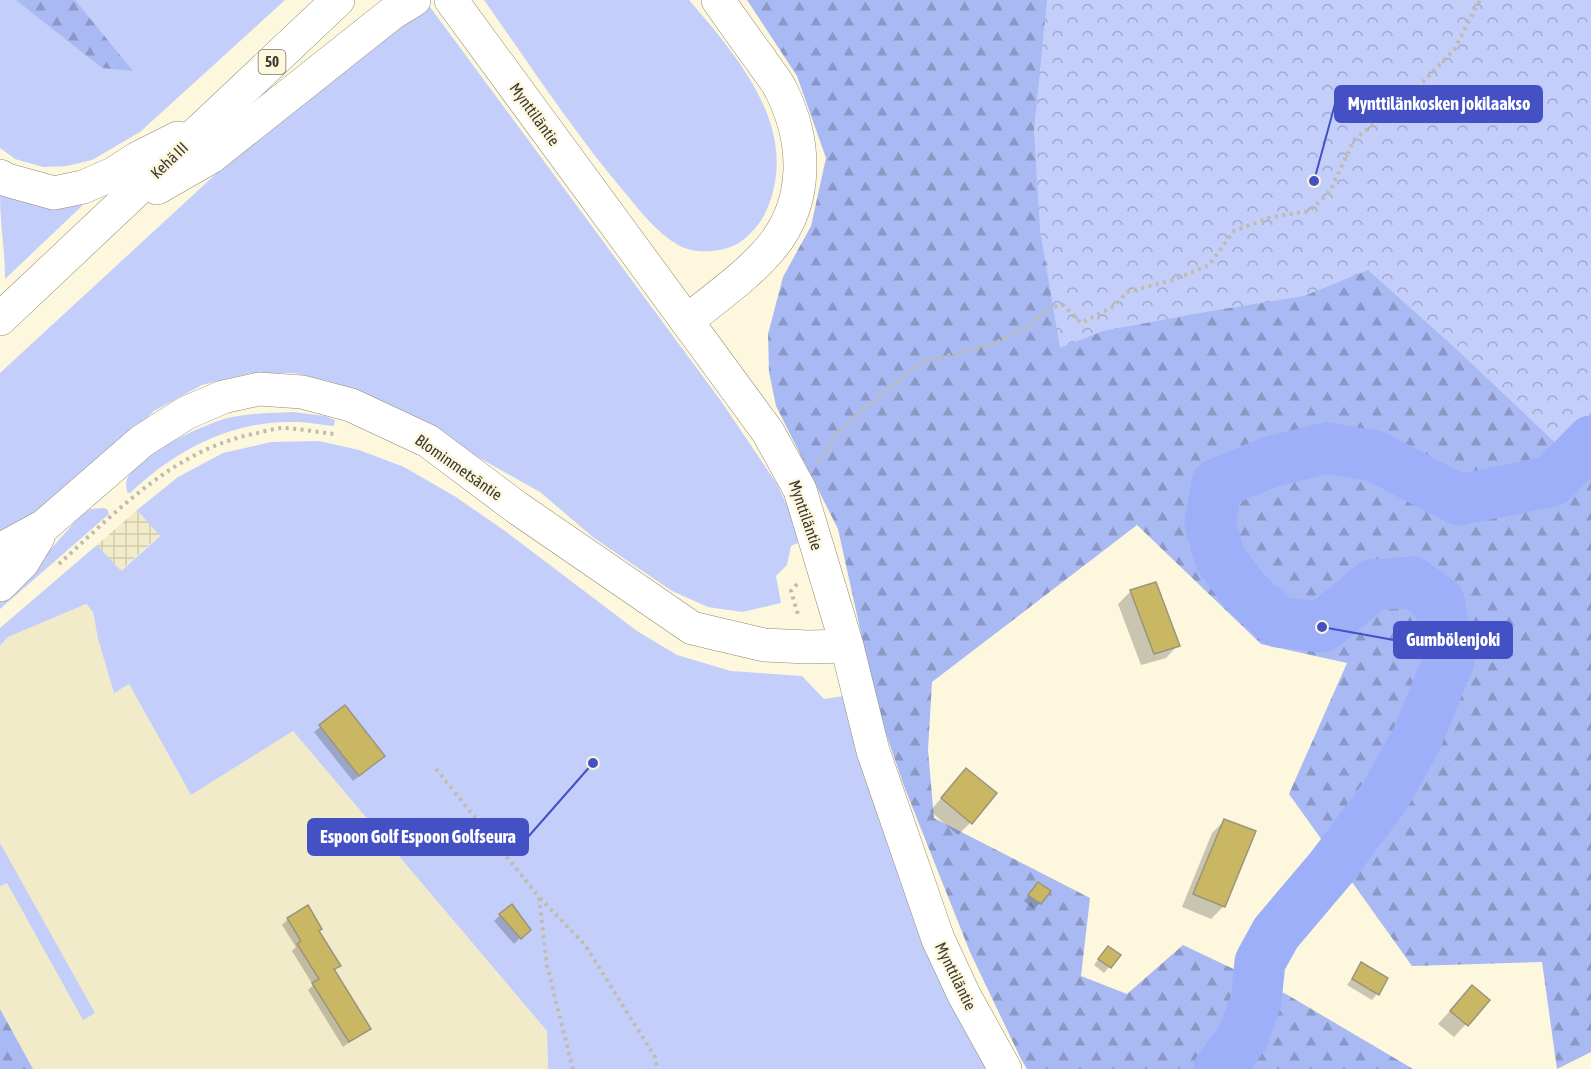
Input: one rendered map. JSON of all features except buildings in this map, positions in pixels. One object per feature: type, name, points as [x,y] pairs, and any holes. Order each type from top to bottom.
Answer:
[{"type":"main road","name":"Kehä III","points":[[0,319],[338,0]]},
{"type":"main road","points":[[116,211],[211,157],[391,14],[414,0]]},
{"type":"main road","name":"Mynttiläntie","points":[[451,0],[768,432],[800,490],[847,646],[885,789],[938,939],[964,995],[1005,1069]]},
{"type":"main road","points":[[687,321],[740,278],[771,248],[790,216],[800,183],[801,150],[793,118],[781,88],[718,0]]},
{"type":"main road","points":[[0,176],[54,193],[82,187],[113,174],[138,158],[207,124]]},
{"type":"main road","name":"Blominmetsäntie","points":[[0,553],[9,545],[44,526],[142,441],[186,413],[223,397],[259,389],[302,392],[351,405],[428,441],[534,520],[692,628],[764,645],[847,646]]},
{"type":"main road","name":"Blominmetsäntie","points":[[0,585],[23,562],[44,526]]},
{"type":"path","points":[[800,490],[841,428],[920,363],[996,343],[1031,326],[1049,308],[1063,305],[1081,323],[1114,306],[1127,292],[1173,280],[1209,265],[1234,231],[1271,217],[1310,211],[1330,191],[1354,140],[1412,93],[1454,50],[1480,0]]},
{"type":"path","points":[[52,570],[122,506],[154,481],[205,448],[239,436],[282,428],[335,435]]},
{"type":"path","points":[[436,769],[539,897],[585,945],[655,1058],[657,1069]]},
{"type":"path","points":[[539,897],[548,966],[573,1069]]},
{"type":"shaded area","points":[[137,510],[160,535],[120,571],[97,545]]},
{"type":"shaded area","points":[[85,604],[93,612],[98,639],[114,692],[129,684],[191,795],[293,731],[547,1031],[548,1069],[33,1069],[0,1009],[0,646],[8,637]]},
{"type":"green space","points":[[0,0],[285,0],[140,132],[92,160],[67,166],[43,167],[15,159],[0,148]]},
{"type":"green space","points":[[16,0],[75,0],[133,71],[102,68]]},
{"type":"green space","points":[[484,0],[689,0],[739,62],[754,86],[774,135],[777,161],[774,187],[767,210],[755,229],[743,240],[728,248],[711,251],[685,248],[663,234],[650,222],[588,147]]},
{"type":"green space","points":[[747,0],[1591,0],[1591,1052],[1557,1069],[1542,962],[1412,966],[1289,794],[1347,663],[1261,644],[1137,525],[932,682],[928,750],[934,818],[1090,898],[1081,976],[1127,994],[1183,945],[1286,994],[1413,1069],[1027,1069],[970,952],[904,786],[878,710],[838,529],[776,406],[769,372],[768,334],[783,277],[811,226],[826,158],[797,76]]},
{"type":"green space","points":[[1047,0],[1591,0],[1591,412],[1565,452],[1453,346],[1368,270],[1304,296],[1103,331],[1060,348],[1040,230],[1034,131]]},
{"type":"green space","points":[[430,7],[721,401],[777,484],[799,531],[800,542],[791,546],[787,565],[776,576],[781,603],[742,612],[708,607],[672,591],[594,538],[540,492],[380,402],[335,383],[295,373],[251,373],[202,385],[154,411],[101,462],[0,541],[0,373],[231,160],[341,69]]},
{"type":"green space","points":[[0,195],[41,204],[83,205],[5,279],[1,216]]},
{"type":"green space","points":[[293,412],[325,416],[335,420],[334,426],[302,422],[273,423],[227,432],[166,463],[130,493],[127,492],[127,479],[135,467],[145,458],[187,434],[233,417]]},
{"type":"green space","points":[[319,441],[359,450],[404,467],[456,497],[505,531],[637,631],[677,655],[731,671],[802,676],[824,699],[844,696],[992,1069],[548,1069],[547,1031],[293,731],[191,795],[129,684],[114,693],[98,639],[93,612],[86,604],[8,637],[0,646],[0,628],[97,545],[121,571],[160,536],[137,510],[178,477],[223,453],[271,442]]},
{"type":"green space","points":[[91,509],[107,509],[109,514],[0,609],[0,598],[42,559],[81,515]]},
{"type":"green space","points":[[0,843],[95,1013],[83,1020],[7,883],[0,886]]},
{"type":"green space","points":[[0,1009],[33,1069],[0,1069]]},
{"type":"waterway","points":[[1219,1069],[1243,1037],[1256,1001],[1260,962],[1276,933],[1331,868],[1385,796],[1417,738],[1449,660],[1439,601],[1412,582],[1373,585],[1322,627],[1278,622],[1245,592],[1220,558],[1210,523],[1217,484],[1270,462],[1326,448],[1375,456],[1459,500],[1552,481],[1591,441]]},
{"type":"place","name":"Mynttilänkosken jokilaakso","points":[[1314,181]]},
{"type":"place","name":"Gumbölenjoki","points":[[1322,627]]},
{"type":"place","name":"Espoon Golf Espoon Golfseura","points":[[593,763]]}]
